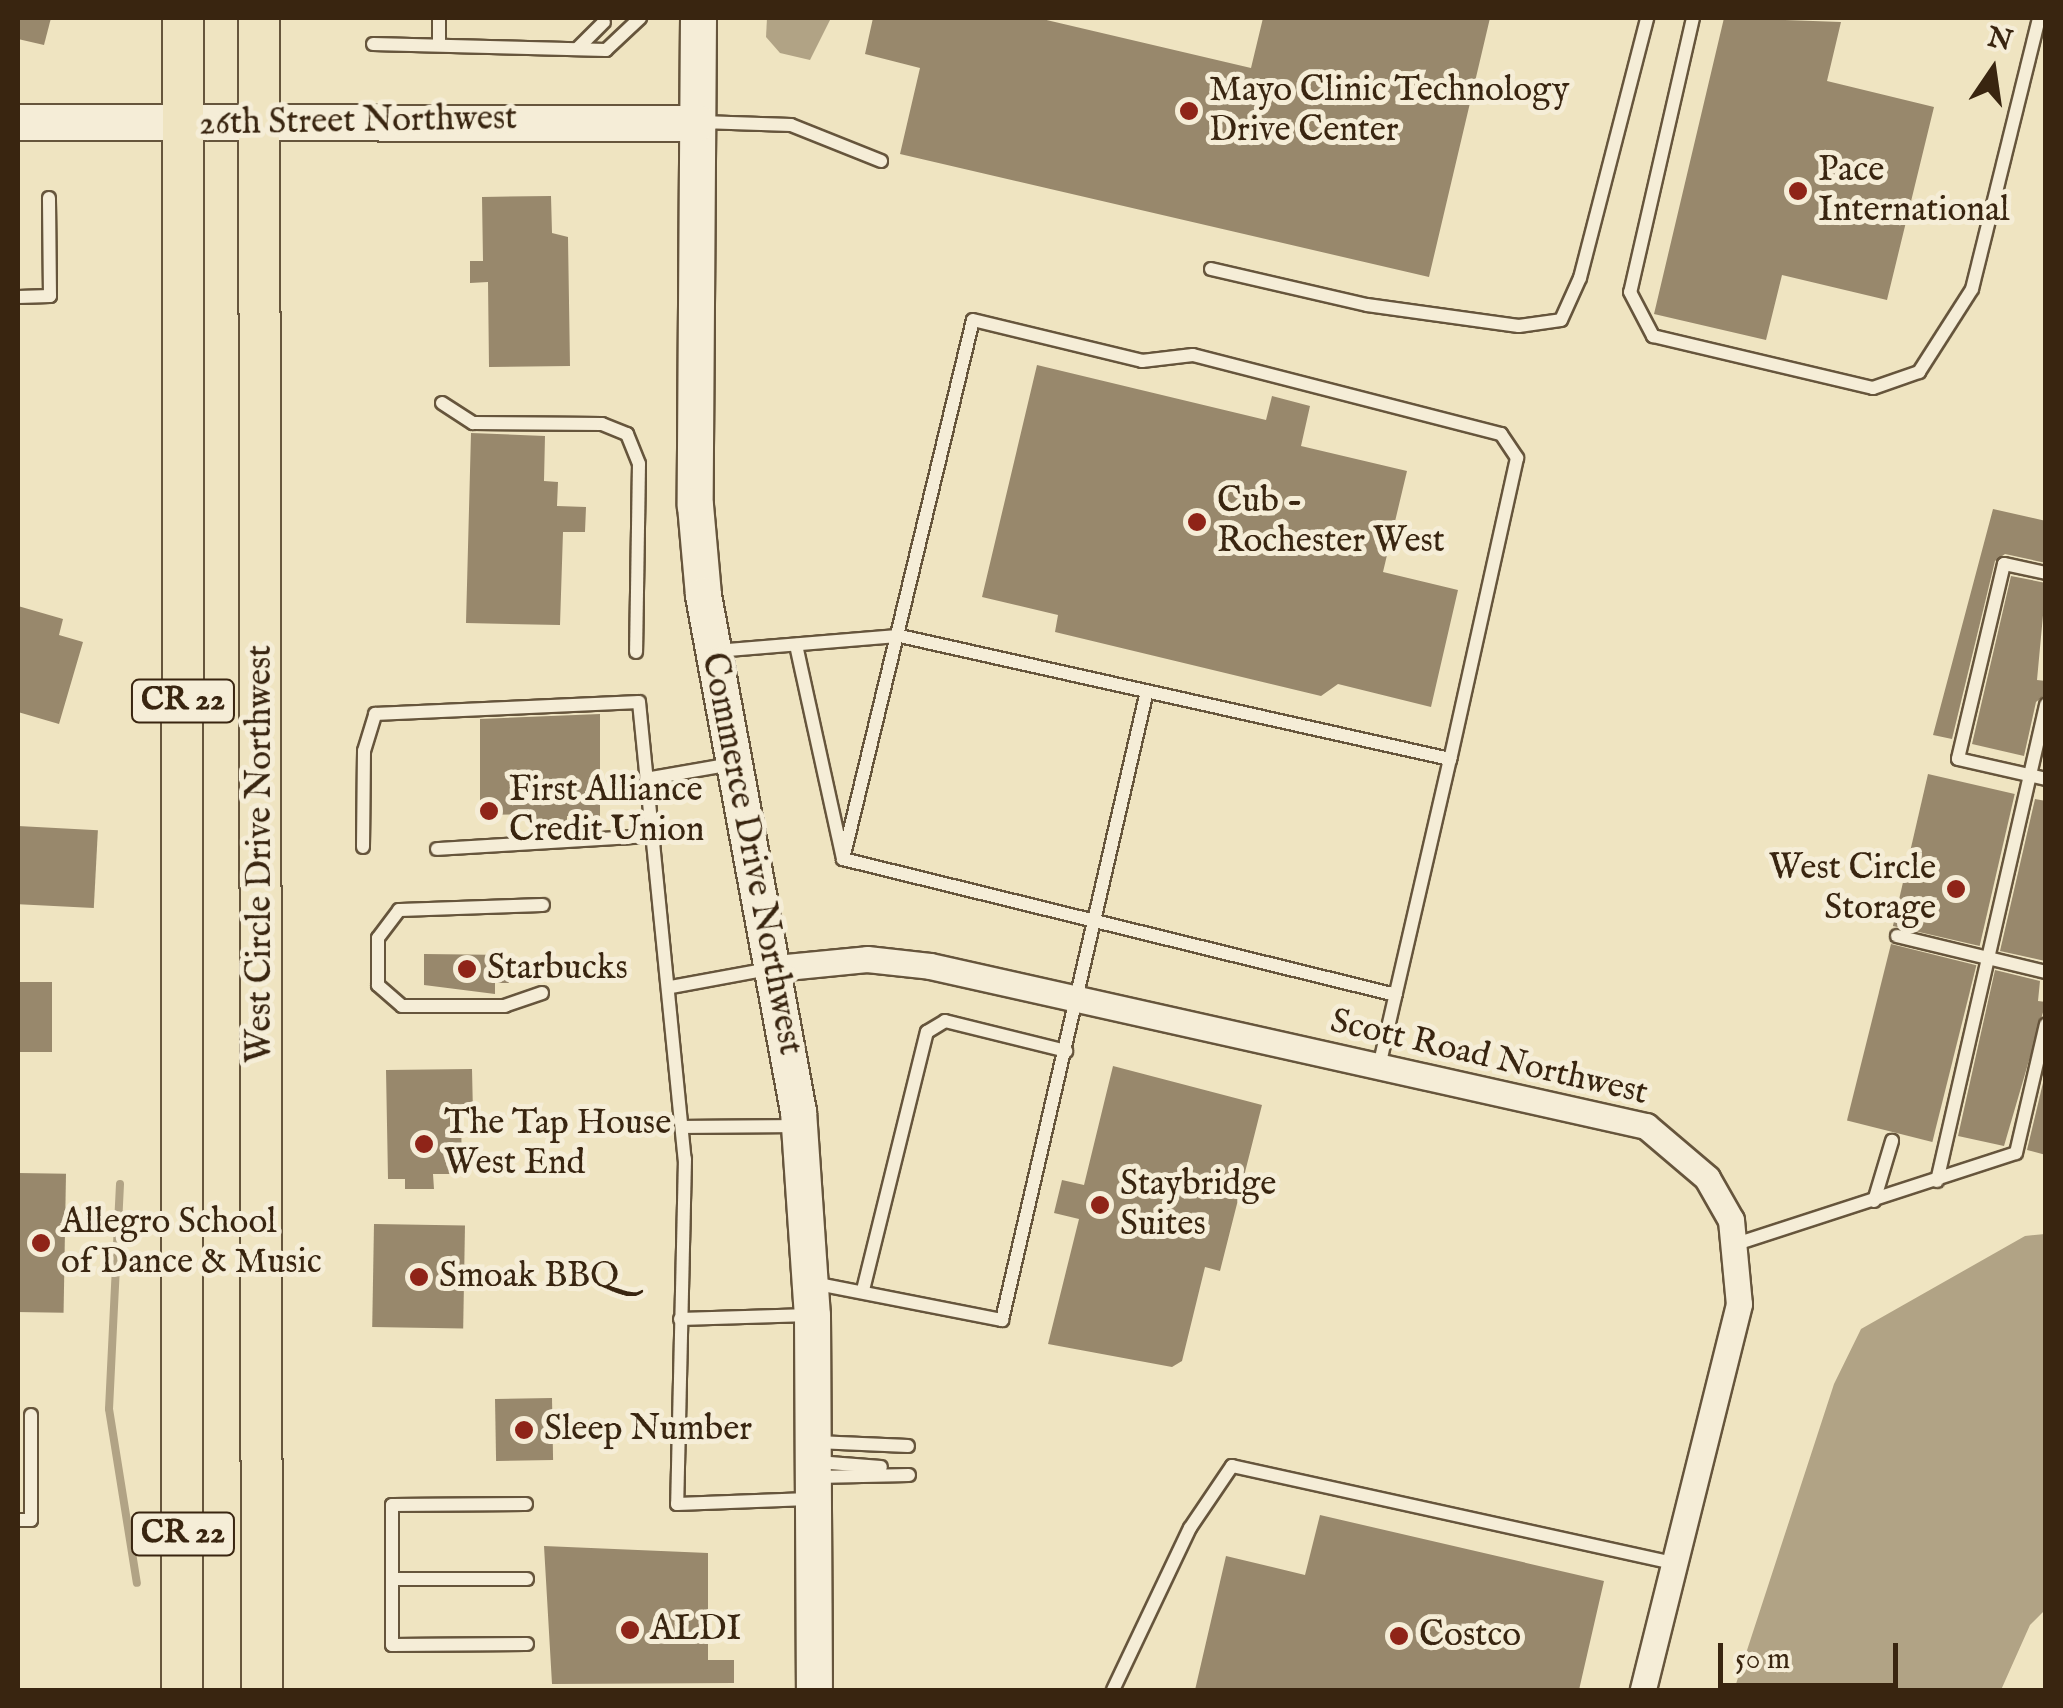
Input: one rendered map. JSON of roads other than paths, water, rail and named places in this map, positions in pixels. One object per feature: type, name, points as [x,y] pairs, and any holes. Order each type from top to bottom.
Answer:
[{"type":"main road","name":"CR 22","points":[[182,1690],[184,18]]},
{"type":"main road","name":"West Circle Drive Northwest","points":[[259,18],[262,1690]]},
{"type":"main road","points":[[183,1644],[201,1690]]},
{"type":"street","name":"Commerce Drive Northwest","points":[[698,18],[695,505],[713,651],[776,968],[799,1126],[811,1299],[814,1690]]},
{"type":"street","name":"26th Street Northwest","points":[[18,122],[698,122]]},
{"type":"street","name":"Scott Road Northwest","points":[[776,968],[894,960],[1646,1126],[1707,1178],[1736,1244],[1739,1304],[1643,1690]]},
{"type":"lane","points":[[439,18],[439,44]]},
{"type":"lane","points":[[373,44],[606,50],[640,18]]},
{"type":"lane","points":[[1211,269],[1367,305],[1519,326],[1561,320],[1580,278],[1647,18]]},
{"type":"lane","points":[[1694,18],[1630,292],[1653,336],[1873,388],[1919,372],[1972,290],[2039,18]]},
{"type":"lane","points":[[575,50],[604,22]]},
{"type":"lane","points":[[698,122],[792,125],[881,161]]},
{"type":"lane","points":[[18,296],[50,296],[49,198]]},
{"type":"lane","points":[[842,859],[900,636],[973,320],[1142,361],[1193,355],[1502,434],[1518,458],[1379,1066]]},
{"type":"lane","points":[[442,403],[473,423],[602,424],[628,434],[639,464],[636,652]]},
{"type":"lane","points":[[2046,574],[2004,564],[1958,759],[2046,780]]},
{"type":"lane","points":[[713,651],[900,636],[1450,758]]},
{"type":"lane","points":[[796,645],[842,859]]},
{"type":"lane","points":[[680,1319],[863,1290],[1002,1320],[1147,692]]},
{"type":"lane","points":[[364,847],[366,726],[392,709],[639,702],[682,1127],[676,1504],[908,1446]]},
{"type":"lane","points":[[1937,1181],[2046,704]]},
{"type":"lane","points":[[646,778],[734,764]]},
{"type":"lane","points":[[438,848],[652,836]]},
{"type":"lane","points":[[842,859],[1396,994]]},
{"type":"lane","points":[[542,993],[505,1006],[402,1006],[378,985],[378,938],[398,910],[543,905]]},
{"type":"lane","points":[[1898,936],[2046,972]]},
{"type":"lane","points":[[670,987],[776,968]]},
{"type":"lane","points":[[863,1290],[927,1032],[944,1021],[1066,1051]]},
{"type":"lane","points":[[1736,1244],[2016,1153],[2046,1024]]},
{"type":"lane","points":[[682,1127],[799,1126]]},
{"type":"lane","points":[[1874,1201],[1892,1141]]},
{"type":"lane","points":[[18,1520],[31,1520],[32,1416]]},
{"type":"lane","points":[[1113,1690],[1190,1528],[1232,1466],[1672,1563]]},
{"type":"lane","points":[[812,1470],[909,1471]]},
{"type":"lane","points":[[526,1504],[392,1505],[392,1645],[527,1644]]},
{"type":"lane","points":[[392,1579],[527,1579]]},
{"type":"waterway","points":[[120,1184],[109,1409],[137,1583]]},
{"type":"place","name":"Mayo Clinic Technology Drive Center","points":[[1189,111]]},
{"type":"place","name":"Pace International","points":[[1798,191]]},
{"type":"place","name":"Cub - Rochester West","points":[[1197,522]]},
{"type":"place","name":"First Alliance Credit Union","points":[[489,811]]},
{"type":"place","name":"West Circle Storage","points":[[1956,889]]},
{"type":"place","name":"Starbucks","points":[[467,969]]},
{"type":"place","name":"The Tap House West End","points":[[424,1144]]},
{"type":"place","name":"Staybridge Suites","points":[[1100,1205]]},
{"type":"place","name":"Allegro School of Dance & Music","points":[[41,1243]]},
{"type":"place","name":"Smoak BBQ","points":[[419,1277]]},
{"type":"place","name":"Sleep Number","points":[[524,1430]]},
{"type":"place","name":"ALDI","points":[[630,1630]]},
{"type":"place","name":"Costco","points":[[1399,1636]]}]
